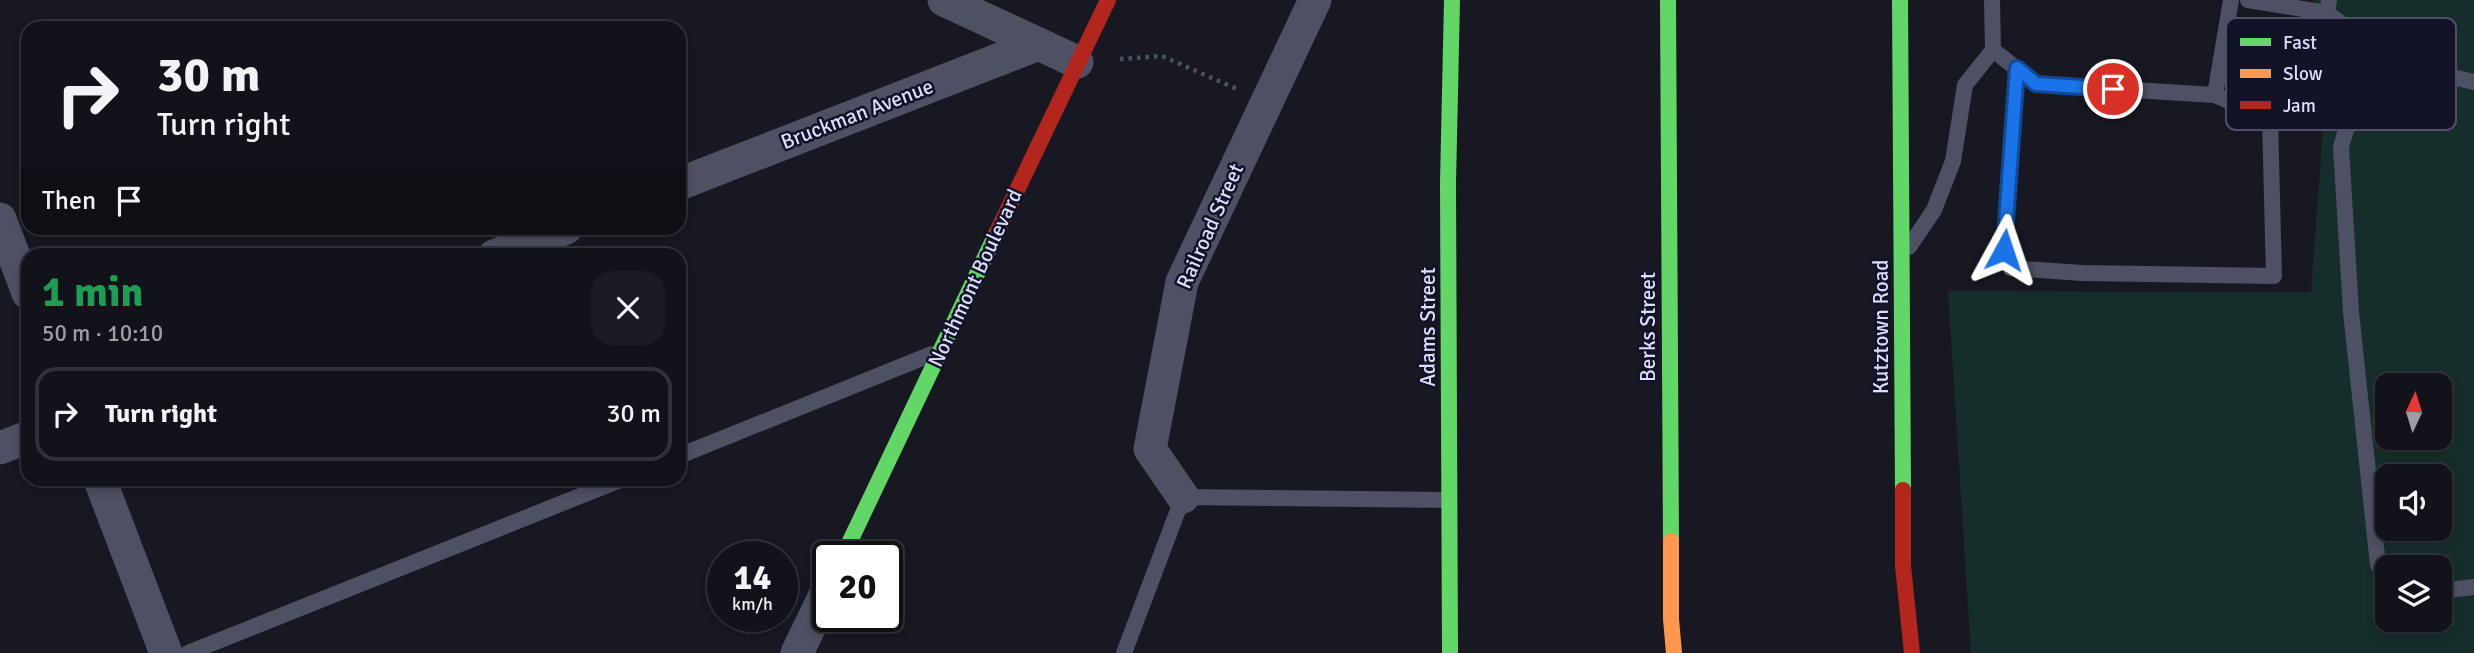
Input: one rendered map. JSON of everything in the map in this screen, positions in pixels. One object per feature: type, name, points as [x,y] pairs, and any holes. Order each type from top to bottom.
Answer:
[{"type":"street","points":[[944,0],[1077,62]]},
{"type":"street","name":"Northmont Boulevard","points":[[850,541],[1108,0]]},
{"type":"street","name":"Railroad Street","points":[[1183,497],[1150,449],[1182,282],[1315,0]]},
{"type":"street","name":"Adams Street","points":[[1450,653],[1448,183],[1452,0]]},
{"type":"street","name":"Berks Street","points":[[1668,0],[1671,619],[1674,653]]},
{"type":"street","name":"Kutztown Road","points":[[1900,0],[1903,566],[1912,653]]},
{"type":"street","name":"Bruckman Avenue","points":[[686,181],[1036,45]]},
{"type":"street","points":[[0,219],[21,274]]},
{"type":"street","points":[[515,248],[548,235]]},
{"type":"street","points":[[0,448],[21,440]]},
{"type":"street","points":[[102,486],[166,653]]},
{"type":"street","points":[[797,653],[812,622]]},
{"type":"lane","points":[[1902,257],[1934,210],[1948,173],[1965,85],[1993,50],[1992,0]]},
{"type":"lane","points":[[2228,18],[2231,0]]},
{"type":"lane","points":[[2248,0],[2328,7]]},
{"type":"lane","points":[[2215,95],[2226,30]]},
{"type":"lane","points":[[1993,50],[2036,84],[2215,95],[2226,100]]},
{"type":"lane","points":[[2017,68],[2004,250],[2010,268],[2082,273],[2274,276],[2270,130]]},
{"type":"lane","points":[[2456,78],[2474,82]]},
{"type":"lane","points":[[2346,130],[2341,148],[2351,312],[2377,555]]},
{"type":"lane","points":[[686,453],[940,351]]},
{"type":"lane","points":[[188,653],[605,486]]},
{"type":"lane","points":[[1124,653],[1183,497],[1449,500]]},
{"type":"lane","points":[[2452,590],[2474,587]]},
{"type":"path","points":[[1077,62],[1162,56],[1267,102]]},
{"type":"green space","points":[[2314,0],[2474,0],[2474,653],[1971,653],[1948,291],[2311,292],[2323,130],[2456,130],[2456,18],[2320,18]]},
{"type":"traffic: fast","points":[[1450,653],[1448,183],[1452,0]]},
{"type":"traffic: fast","points":[[1668,0],[1671,541]]},
{"type":"traffic: fast","points":[[1900,0],[1903,490]]},
{"type":"traffic: fast","points":[[850,541],[997,232]]},
{"type":"traffic: slow","points":[[1671,541],[1674,653]]},
{"type":"traffic: jam","points":[[997,232],[1108,0]]},
{"type":"traffic: jam","points":[[1903,490],[1903,566],[1912,653]]},
{"type":"route","points":[[2004,250],[2017,68],[2036,84],[2113,89]]}]
